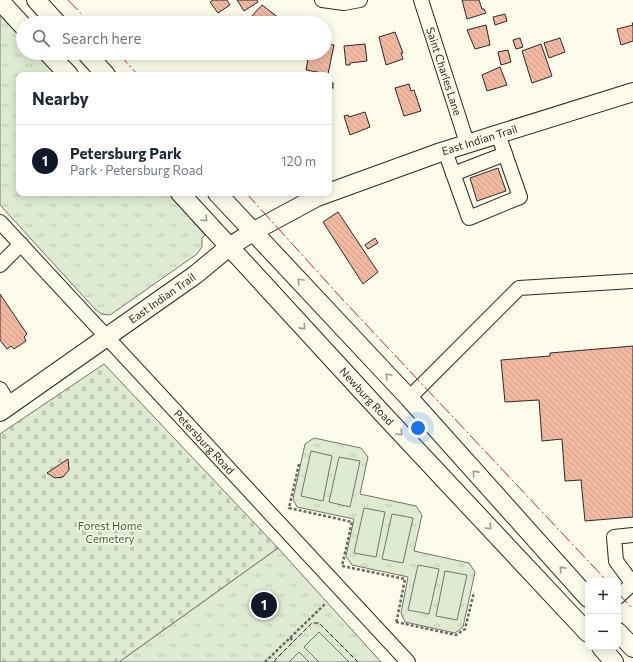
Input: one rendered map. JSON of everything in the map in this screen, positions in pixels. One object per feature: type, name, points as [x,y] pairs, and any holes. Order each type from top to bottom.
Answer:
[{"type":"main road","points":[[36,0],[51,16]]},
{"type":"main road","points":[[0,1],[16,18]]},
{"type":"main road","points":[[55,60],[66,72]]},
{"type":"main road","points":[[92,60],[103,72]]},
{"type":"main road","name":"East Indian Trail","points":[[332,190],[467,143],[633,92]]},
{"type":"main road","name":"Newburg Road","points":[[183,196],[585,627]]},
{"type":"main road","points":[[220,196],[408,398],[585,595]]},
{"type":"main road","name":"East Indian Trail","points":[[5,408],[195,275],[229,247],[314,196]]},
{"type":"main road","points":[[621,635],[633,648]]},
{"type":"main road","points":[[603,650],[614,662]]},
{"type":"street","points":[[322,0],[344,3],[360,0]]},
{"type":"street","name":"Saint Charles Lane","points":[[421,0],[467,143]]},
{"type":"street","points":[[445,151],[469,218],[520,197],[498,134]]},
{"type":"street","points":[[453,174],[505,154]]},
{"type":"street","name":"Petersburg Road","points":[[0,222],[408,662]]},
{"type":"street","points":[[0,265],[21,244]]},
{"type":"street","points":[[408,398],[519,288],[633,281]]},
{"type":"street","points":[[0,389],[5,408]]},
{"type":"street","points":[[621,594],[633,584],[616,561],[614,537],[633,536]]},
{"type":"path","points":[[299,464],[289,508],[352,522],[342,566],[405,579],[396,623],[456,635],[465,629],[474,592]]},
{"type":"path","points":[[265,662],[325,604]]},
{"type":"path","points":[[290,638],[294,641]]},
{"type":"green space","points":[[0,12],[16,29],[16,60],[45,60],[56,72],[16,72],[16,196],[171,196],[205,235],[202,238],[202,247],[197,254],[110,315],[101,314],[0,205]]},
{"type":"green space","name":"Forest Home Cemetery","points":[[104,364],[278,548],[119,662],[0,662],[0,434]]},
{"type":"green space","points":[[314,438],[361,448],[368,457],[360,494],[416,506],[422,515],[414,551],[469,563],[475,572],[463,627],[455,633],[405,622],[401,613],[408,577],[352,565],[346,556],[354,519],[297,507],[293,499],[305,444]]},
{"type":"green space","points":[[311,451],[332,456],[323,501],[301,496]]},
{"type":"green space","points":[[339,457],[360,461],[350,507],[329,502]]},
{"type":"green space","points":[[364,508],[385,512],[376,557],[354,553]]},
{"type":"green space","points":[[392,514],[413,518],[403,563],[382,559]]},
{"type":"green space","points":[[278,548],[381,662],[119,662]]},
{"type":"green space","points":[[418,565],[439,569],[429,614],[408,610]]},
{"type":"green space","points":[[445,571],[467,575],[457,620],[436,616]]},
{"type":"green space","points":[[319,632],[349,662],[319,662],[304,647]]},
{"type":"green space","points":[[299,652],[309,662],[289,662]]},
{"type":"building","points":[[213,0],[227,0],[230,5],[218,13],[210,2]]},
{"type":"building","points":[[237,0],[257,0],[258,2],[244,11]]},
{"type":"building","points":[[462,0],[479,0],[482,9],[484,9],[486,13],[467,19]]},
{"type":"building","points":[[262,5],[276,16],[252,16]]},
{"type":"building","points":[[505,14],[507,21],[495,25],[493,17]]},
{"type":"building","points":[[486,25],[490,45],[475,49],[467,30]]},
{"type":"building","points":[[633,25],[633,41],[621,45],[617,29]]},
{"type":"building","points":[[395,32],[403,53],[401,53],[403,59],[386,65],[379,37]]},
{"type":"building","points":[[520,38],[523,47],[516,49],[513,40]]},
{"type":"building","points":[[560,38],[565,52],[549,58],[544,43]]},
{"type":"building","points":[[365,44],[367,61],[350,63],[350,65],[346,65],[344,46]]},
{"type":"building","points":[[541,44],[552,76],[532,83],[522,51]]},
{"type":"building","points":[[508,50],[511,62],[501,65],[498,52]]},
{"type":"building","points":[[308,60],[331,60],[328,72],[306,70]]},
{"type":"building","points":[[500,67],[507,85],[487,91],[482,75]]},
{"type":"building","points":[[409,84],[411,91],[414,90],[421,111],[404,116],[395,88]]},
{"type":"building","points":[[365,112],[370,127],[350,135],[344,116],[348,115],[349,117]]},
{"type":"building","points":[[498,168],[506,191],[477,201],[470,178]]},
{"type":"building","points":[[338,212],[378,272],[363,284],[323,222]]},
{"type":"building","points":[[375,238],[378,243],[368,249],[365,245]]},
{"type":"building","points":[[0,294],[27,334],[24,337],[26,341],[14,349],[11,346],[7,349],[0,340]]},
{"type":"building","points":[[633,346],[633,517],[585,521],[581,480],[565,481],[562,439],[542,441],[539,400],[505,402],[501,360],[550,356],[550,353]]},
{"type":"building","points":[[68,459],[69,470],[63,477],[55,478],[47,473]]},
{"type":"fence","points":[[275,662],[275,660],[312,623],[319,623],[358,662]]},
{"type":"power","points":[[68,0],[83,16]]},
{"type":"power","points":[[124,60],[135,72]]},
{"type":"power","points":[[249,196],[344,301],[604,578]]},
{"type":"power","points":[[621,596],[633,609]]},
{"type":"place","name":"Petersburg Park","points":[[264,605]]}]
